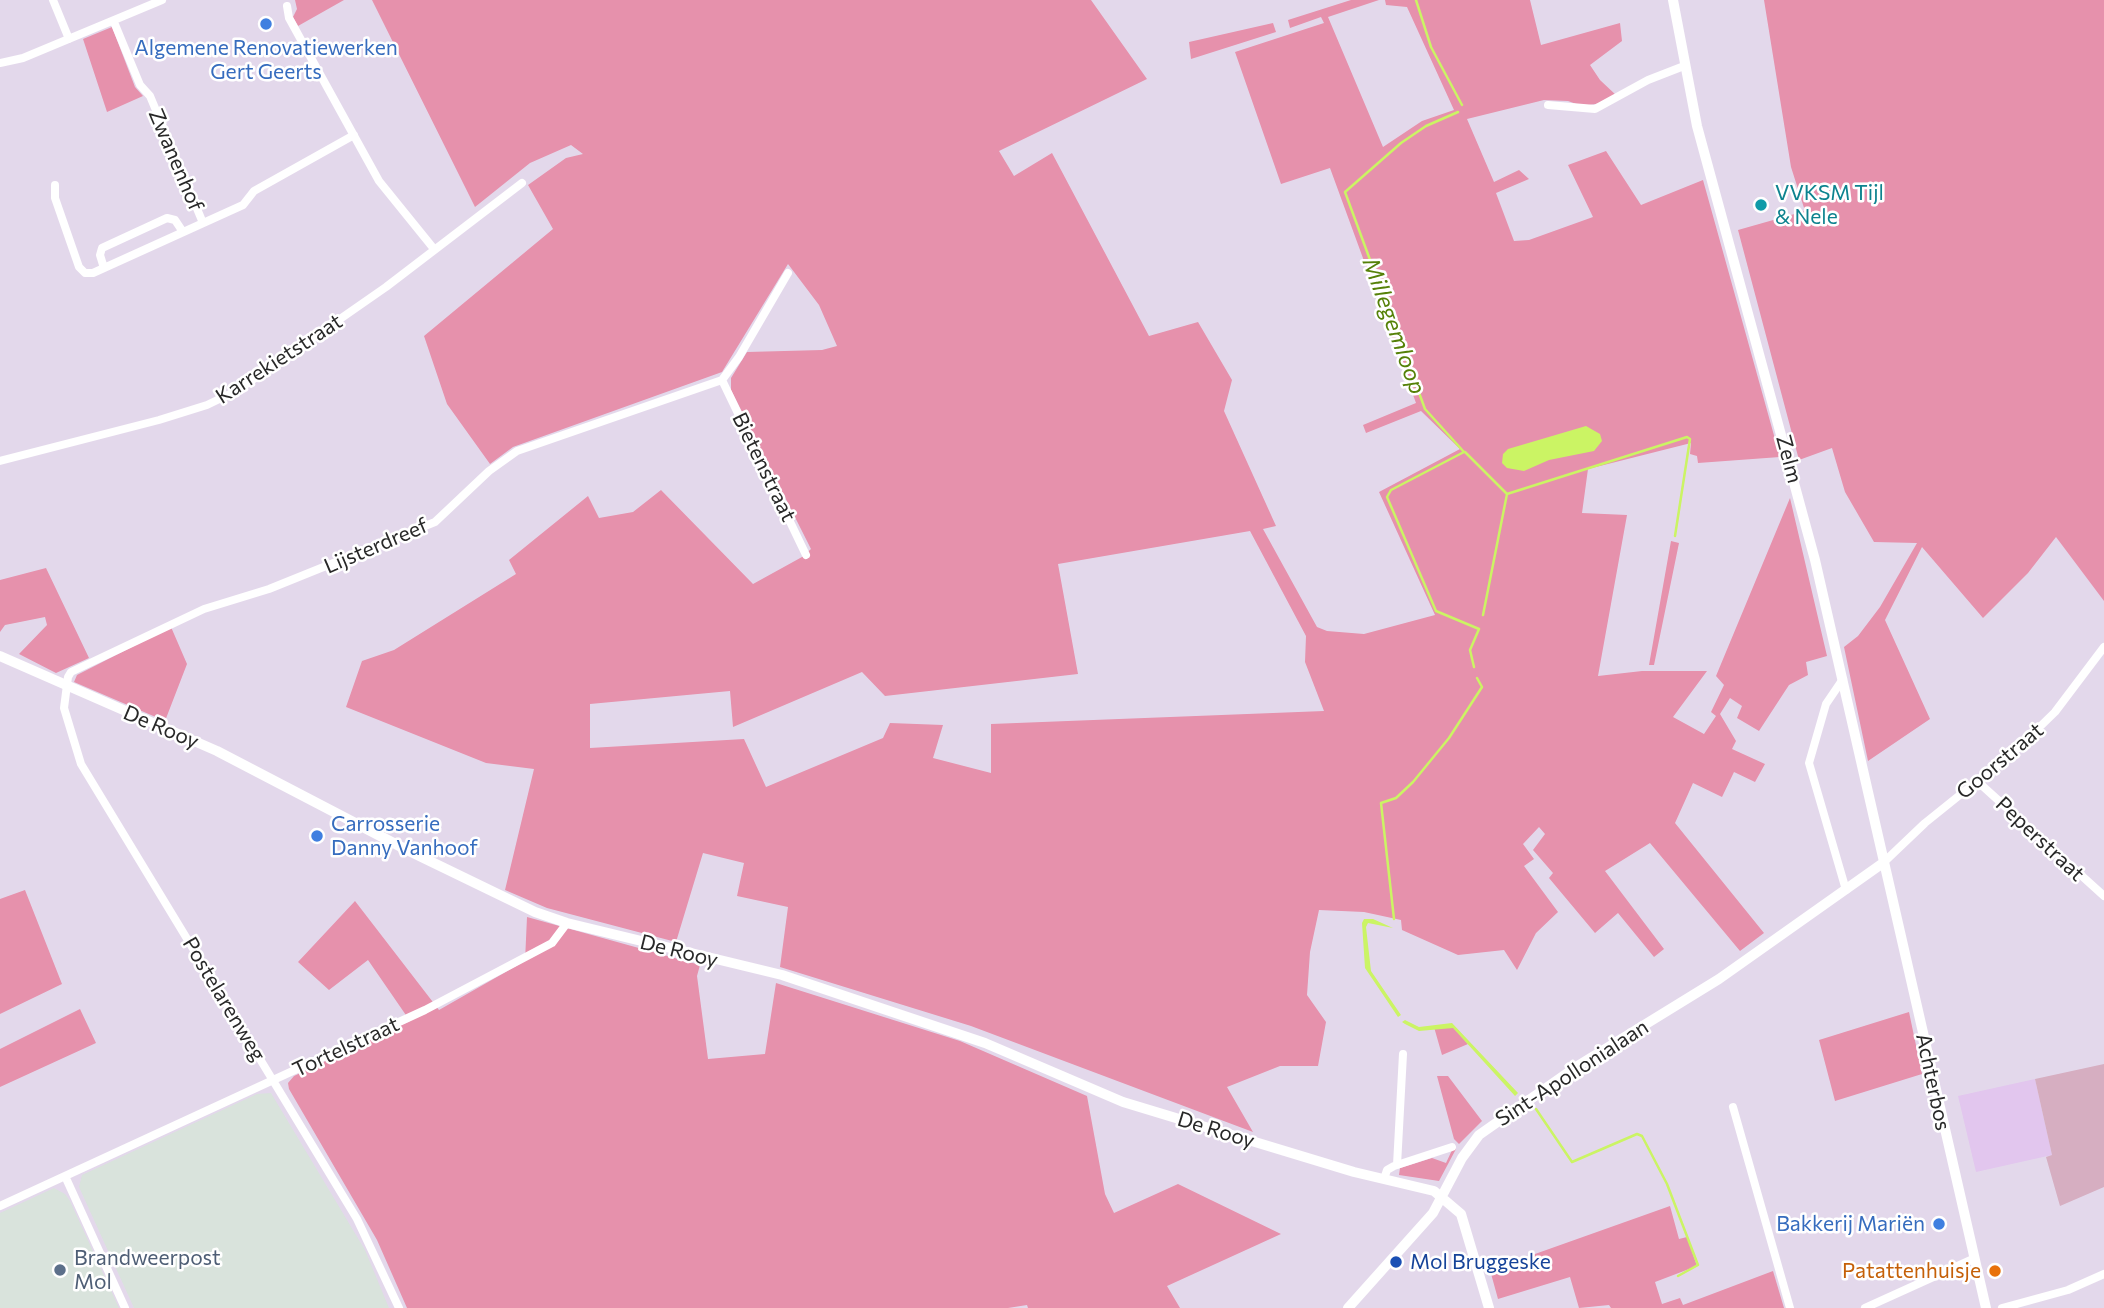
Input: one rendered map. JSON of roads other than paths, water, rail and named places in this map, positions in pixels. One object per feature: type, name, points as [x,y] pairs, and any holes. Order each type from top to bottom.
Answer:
[{"type":"street","points":[[53,0],[69,38]]},
{"type":"street","points":[[0,63],[23,58],[162,0]]},
{"type":"street","name":"Zelm","points":[[1673,0],[1697,126],[1796,484],[1843,679],[1882,860]]},
{"type":"street","points":[[287,6],[289,18],[379,181],[434,250]]},
{"type":"street","name":"Zwanenhof","points":[[114,22],[140,85],[150,96],[203,223]]},
{"type":"street","points":[[1548,105],[1595,109],[1648,80],[1684,66]]},
{"type":"street","name":"Zwanenhof","points":[[183,232],[172,218],[124,238],[100,251],[104,268],[243,205],[254,191],[354,135]]},
{"type":"street","name":"Karrekietstraat","points":[[0,461],[100,438],[207,405],[245,385],[434,250],[522,183]]},
{"type":"street","points":[[55,185],[55,198],[79,267],[85,273],[104,268]]},
{"type":"street","points":[[722,380],[739,357],[788,273]]},
{"type":"street","name":"Bietenstraat","points":[[722,380],[806,555]]},
{"type":"street","name":"Lijsterdreef","points":[[66,687],[71,672],[178,620],[219,603],[269,589],[435,522],[452,509],[489,471],[517,451],[722,380]]},
{"type":"street","name":"Goorstraat","points":[[1882,860],[2056,712],[2104,647]]},
{"type":"street","name":"De Rooy","points":[[0,656],[217,751],[468,880],[567,923],[782,975],[825,988],[985,1043],[1124,1102],[1384,1179],[1425,1188],[1444,1197]]},
{"type":"street","points":[[1843,679],[1826,704],[1810,763],[1846,890]]},
{"type":"street","name":"Postelarenweg","points":[[66,687],[64,708],[81,764],[367,1238],[399,1308]]},
{"type":"street","name":"Peperstraat","points":[[1977,781],[2104,896]]},
{"type":"street","name":"Sint-Apollonialaan","points":[[1348,1308],[1444,1197],[1462,1158],[1479,1135],[1576,1068],[1719,979],[1846,890],[1882,860]]},
{"type":"street","name":"Achterbos","points":[[1882,860],[1986,1308]]},
{"type":"street","name":"Tortelstraat","points":[[0,1206],[492,976],[552,943],[567,923]]},
{"type":"street","points":[[1397,1165],[1403,1054]]},
{"type":"street","points":[[1734,1107],[1790,1308]]},
{"type":"street","points":[[1384,1179],[1387,1170],[1397,1165],[1452,1147]]},
{"type":"street","points":[[65,1176],[125,1308]]},
{"type":"street","points":[[1444,1197],[1457,1208],[1463,1220],[1489,1308]]},
{"type":"street","points":[[1866,1308],[1973,1259]]},
{"type":"street","points":[[2002,1308],[2068,1290],[2104,1275]]},
{"type":"waterway","name":"Millegemloop","points":[[1416,0],[1431,47],[1462,105]]},
{"type":"waterway","name":"Millegemloop","points":[[1458,112],[1426,126],[1401,143],[1345,192],[1425,409],[1464,452],[1391,490],[1387,497],[1436,611],[1479,629],[1470,650],[1474,667]]},
{"type":"waterway","points":[[1507,494],[1687,437],[1690,439],[1675,536]]},
{"type":"waterway","points":[[1465,452],[1507,494],[1483,615]]},
{"type":"waterway","name":"Millegemloop","points":[[1394,919],[1381,803],[1396,798],[1413,782],[1449,738],[1482,687],[1477,678]]},
{"type":"waterway","name":"Millegemloop","points":[[1536,1109],[1572,1162],[1637,1134],[1642,1136],[1667,1184],[1698,1265],[1678,1276]]},
{"type":"place","name":"Algemene Renovatiewerken Gert Geerts","points":[[266,24]]},
{"type":"place","name":"VVKSM Tijl & Nele","points":[[1761,205]]},
{"type":"place","name":"Carrosserie Danny Vanhoof","points":[[317,836]]},
{"type":"place","name":"Bakkerij Mariën","points":[[1939,1224]]},
{"type":"place","name":"Mol Bruggeske","points":[[1396,1262]]},
{"type":"place","name":"Brandweerpost Mol","points":[[60,1270]]},
{"type":"place","name":"Patattenhuisje","points":[[1995,1271]]}]
